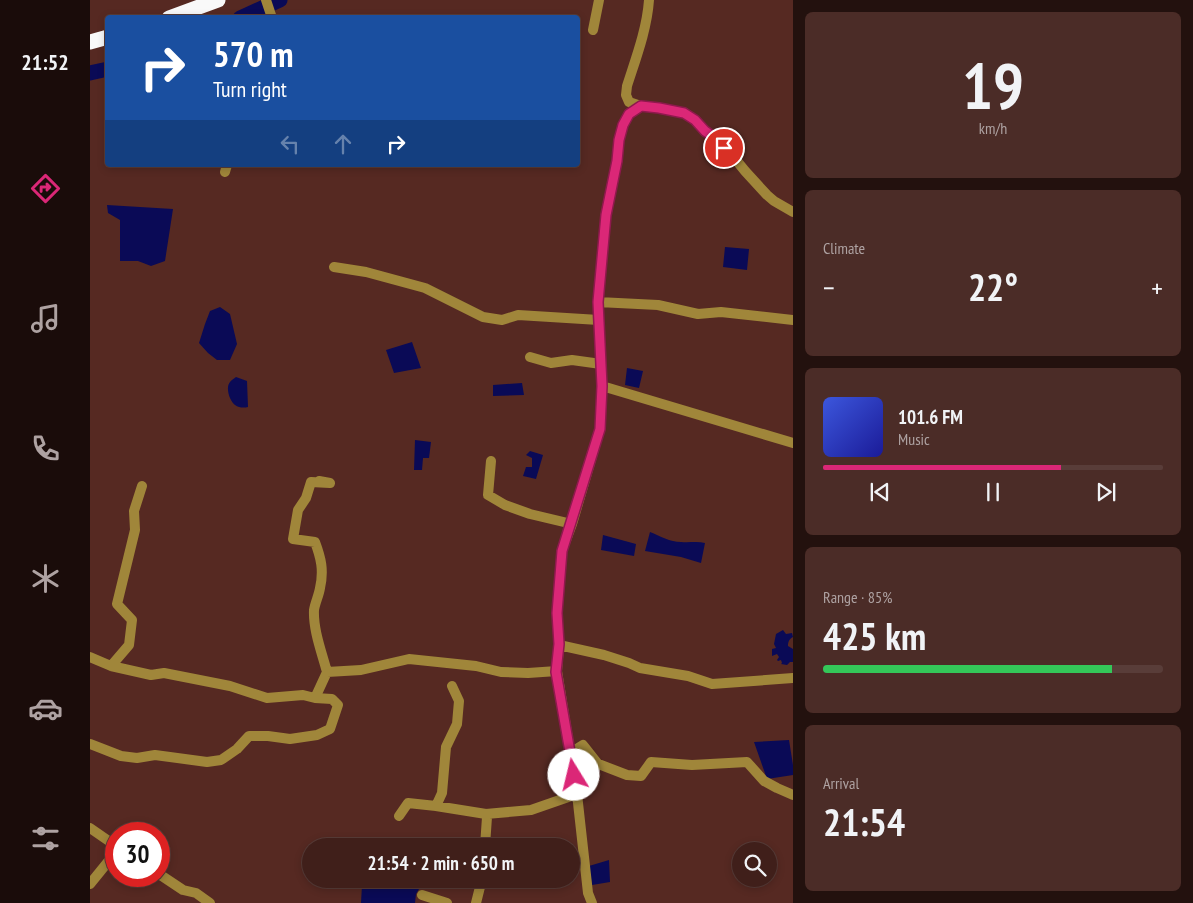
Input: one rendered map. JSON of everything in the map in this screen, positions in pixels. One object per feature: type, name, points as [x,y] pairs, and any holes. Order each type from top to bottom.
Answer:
[{"type":"highway","points":[[177,15],[218,0]]},
{"type":"highway","points":[[90,42],[105,38]]},
{"type":"street","points":[[266,0],[271,15]]},
{"type":"street","points":[[593,30],[599,0]]},
{"type":"street","points":[[650,0],[647,19],[627,86],[626,95],[629,102],[641,106],[684,113],[695,120],[732,155],[767,196],[793,212]]},
{"type":"street","points":[[592,903],[588,893],[577,794],[556,672],[559,644],[557,613],[562,551],[572,524],[600,429],[602,386],[598,302],[606,215],[623,125],[629,114],[641,106]]},
{"type":"street","points":[[334,267],[366,272],[425,288],[483,317],[502,320],[518,315],[599,320]]},
{"type":"street","points":[[598,302],[658,305],[698,314],[721,312],[793,320]]},
{"type":"street","points":[[530,357],[551,363],[572,360],[601,364]]},
{"type":"street","points":[[602,386],[793,444]]},
{"type":"street","points":[[491,461],[488,495],[505,505],[530,514],[572,524]]},
{"type":"street","points":[[315,698],[327,672],[316,630],[314,610],[323,572],[315,542],[293,539],[298,510],[306,498],[311,482],[330,483],[319,481]]},
{"type":"street","points":[[111,666],[129,645],[132,620],[117,604],[135,530],[134,511],[142,486]]},
{"type":"street","points":[[559,644],[604,655],[640,668],[688,676],[712,684],[793,678]]},
{"type":"street","points":[[90,657],[111,666],[151,674],[164,673],[202,680],[230,686],[267,698],[304,695],[332,699],[338,705],[330,729],[317,735],[290,739],[249,736],[237,749],[221,760],[207,762],[155,755],[137,758],[121,756],[90,744]]},
{"type":"street","points":[[327,672],[361,670],[409,659],[476,666],[501,672],[556,672]]},
{"type":"street","points":[[436,806],[442,793],[446,747],[458,724],[459,701],[452,686]]},
{"type":"street","points":[[570,753],[627,776],[641,776],[651,762],[692,765],[747,762],[764,781],[793,795]]},
{"type":"street","points":[[399,816],[408,803],[486,814],[531,810],[577,794]]},
{"type":"street","points":[[485,838],[486,814]]},
{"type":"street","points":[[90,828],[105,838]]},
{"type":"street","points":[[90,884],[105,866]]},
{"type":"street","points":[[170,881],[183,890],[196,893],[210,903]]},
{"type":"street","points":[[476,903],[480,888]]},
{"type":"street","points":[[424,899],[447,903]]},
{"type":"shaded area","points":[[107,205],[173,209],[165,261],[151,266],[138,261],[120,261],[120,220],[108,213]]},
{"type":"shaded area","points":[[725,247],[749,249],[747,270],[723,267]]},
{"type":"shaded area","points":[[220,307],[230,314],[237,344],[230,360],[217,360],[199,343],[210,311]]},
{"type":"shaded area","points":[[412,342],[421,368],[394,373],[386,350]]},
{"type":"shaded area","points":[[627,368],[643,371],[639,388],[625,385]]},
{"type":"shaded area","points":[[236,377],[247,381],[248,407],[242,408],[237,406],[230,398],[229,385]]},
{"type":"shaded area","points":[[522,383],[524,395],[493,396],[493,385]]},
{"type":"shaded area","points":[[415,440],[431,442],[429,458],[423,458],[422,470],[414,470]]},
{"type":"shaded area","points":[[530,451],[543,455],[536,479],[523,476],[526,467],[532,467],[532,458],[526,455]]},
{"type":"shaded area","points":[[650,532],[673,541],[705,543],[701,563],[681,557],[645,551]]},
{"type":"shaded area","points":[[603,535],[636,544],[634,556],[601,550]]},
{"type":"shaded area","points":[[783,630],[786,634],[792,633],[793,637],[789,641],[788,646],[793,649],[793,662],[787,665],[781,664],[781,660],[777,660],[779,657],[777,654],[772,656],[772,649],[776,648],[774,644],[776,634]]},
{"type":"shaded area","points":[[789,740],[793,775],[767,779],[754,742]]},
{"type":"shaded area","points":[[609,860],[610,882],[592,885],[589,866]]},
{"type":"shaded area","points":[[362,888],[420,888],[416,894],[415,903],[361,903]]},
{"type":"waterway","points":[[247,15],[280,0]]},
{"type":"waterway","points":[[90,73],[105,70]]},
{"type":"route","points":[[574,775],[556,672],[559,644],[557,613],[562,551],[572,524],[600,429],[602,386],[598,302],[606,215],[617,161],[619,140],[623,125],[629,114],[641,106],[684,113],[695,120],[724,148]]}]
